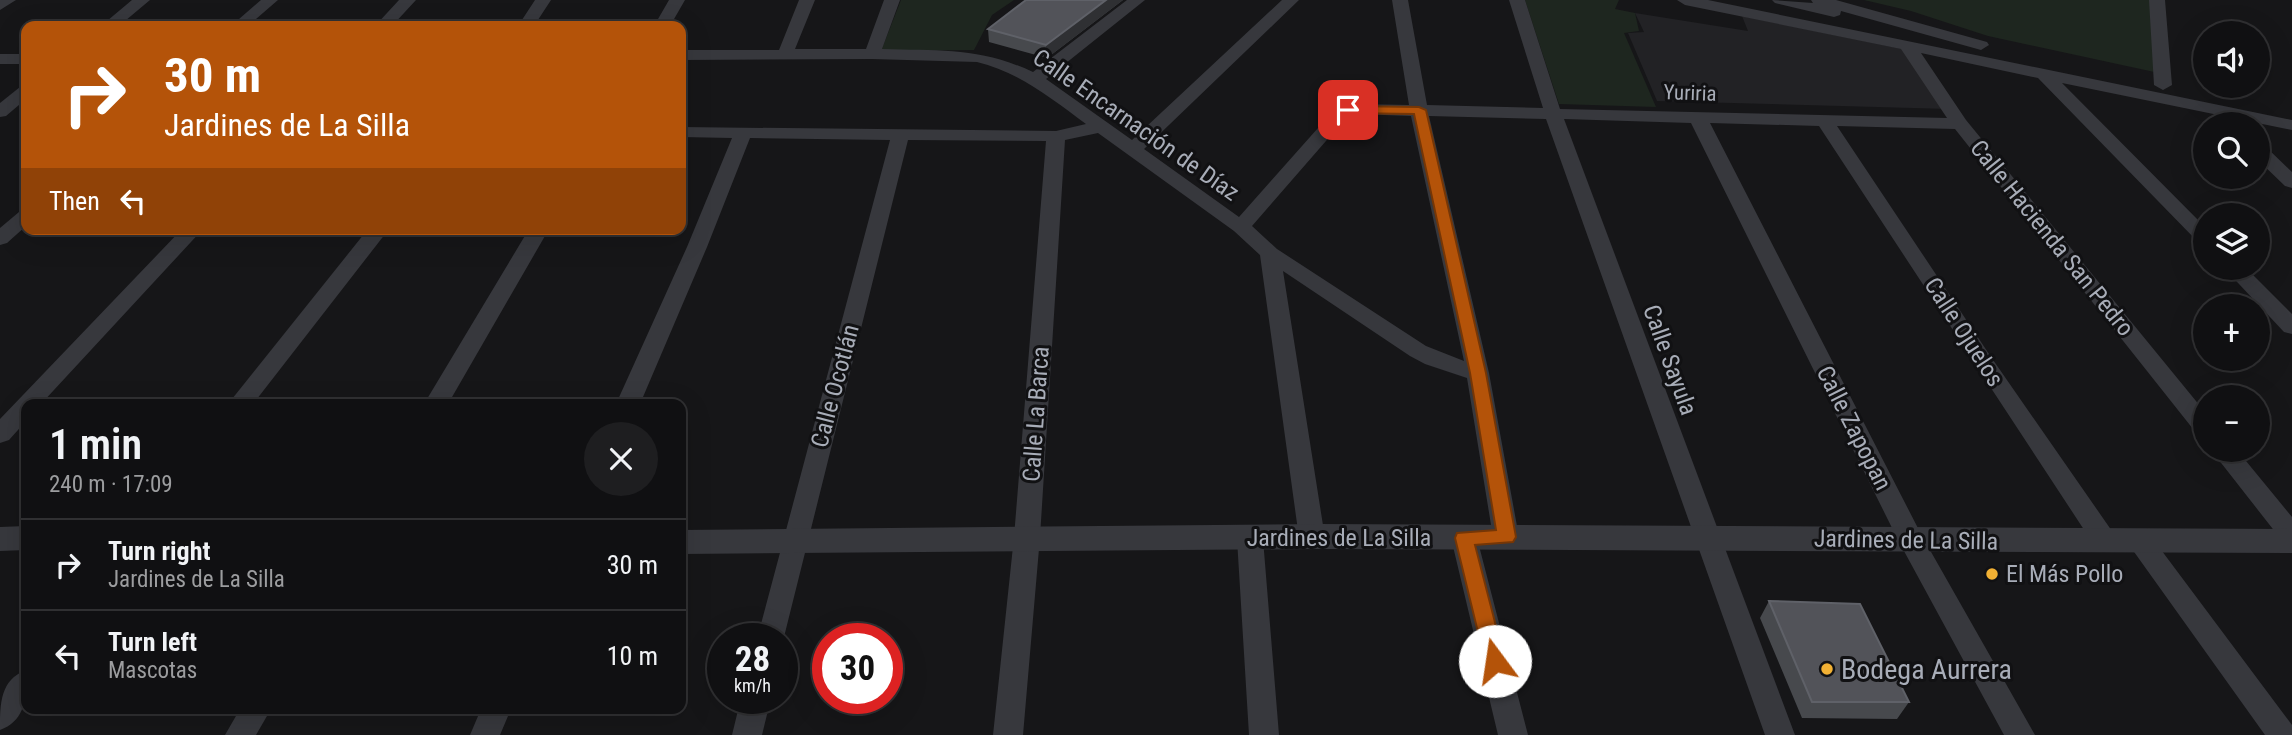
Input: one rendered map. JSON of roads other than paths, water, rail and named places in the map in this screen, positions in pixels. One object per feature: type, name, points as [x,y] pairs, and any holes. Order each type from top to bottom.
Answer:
[{"type":"street","points":[[0,5],[8,0]]},
{"type":"street","points":[[115,21],[142,0]]},
{"type":"street","points":[[245,21],[270,0]]},
{"type":"street","points":[[388,21],[408,0]]},
{"type":"street","points":[[529,21],[543,0]]},
{"type":"street","points":[[665,21],[677,0]]},
{"type":"street","points":[[785,54],[807,0]]},
{"type":"street","points":[[872,54],[892,0]]},
{"type":"street","points":[[1035,79],[1138,0]]},
{"type":"street","points":[[1134,148],[1290,0]]},
{"type":"street","points":[[1400,0],[1419,110],[1478,373],[1506,537]]},
{"type":"street","name":"Calle Sayula","points":[[1517,0],[1553,113],[1780,735]]},
{"type":"street","points":[[1685,0],[2292,125]]},
{"type":"street","points":[[1780,0],[1840,14]]},
{"type":"street","points":[[1819,0],[2021,56],[2292,108]]},
{"type":"street","points":[[2157,0],[2163,85]]},
{"type":"street","name":"Calle Hacienda San Pedro","points":[[1906,44],[1960,124],[2193,413]]},
{"type":"street","name":"Calle Encarnación de Díaz","points":[[686,55],[872,54],[977,57],[998,62],[1035,79],[1241,227],[1270,253],[1418,351],[1433,359],[1478,373]]},
{"type":"street","points":[[0,59],[21,59]]},
{"type":"street","points":[[2043,73],[2193,226]]},
{"type":"street","points":[[0,112],[21,95]]},
{"type":"street","name":"Yuriria","points":[[1241,227],[1340,114],[1355,109],[1960,124]]},
{"type":"street","name":"Calle Zapopan","points":[[1697,116],[1910,540],[2020,735]]},
{"type":"street","name":"Calle Ojuelos","points":[[1825,121],[1983,362],[2105,541]]},
{"type":"street","points":[[686,132],[1056,136],[1099,127]]},
{"type":"street","points":[[630,399],[697,247],[743,132]]},
{"type":"street","name":"Calle Ocotlán","points":[[775,623],[901,133]]},
{"type":"street","name":"Calle La Barca","points":[[1008,735],[1027,537],[1056,136]]},
{"type":"street","points":[[2270,161],[2292,182]]},
{"type":"street","points":[[0,239],[21,220]]},
{"type":"street","points":[[33,399],[186,235]]},
{"type":"street","points":[[244,399],[374,235]]},
{"type":"street","points":[[439,399],[536,235]]},
{"type":"street","points":[[1270,253],[1312,538]]},
{"type":"street","points":[[2246,280],[2292,327]]},
{"type":"street","points":[[0,434],[21,411]]},
{"type":"street","points":[[2233,462],[2292,535]]},
{"type":"street","name":"Jardines de La Silla","points":[[686,542],[1027,537],[1706,537],[2292,541]]},
{"type":"street","points":[[0,539],[21,538]]},
{"type":"street","points":[[1251,538],[1264,735]]},
{"type":"street","points":[[1464,538],[1513,735]]},
{"type":"street","points":[[2141,542],[2282,735]]},
{"type":"street","points":[[0,717],[21,689]]},
{"type":"street","points":[[240,735],[253,714]]},
{"type":"street","points":[[485,735],[494,714]]},
{"type":"street","points":[[747,735],[752,714]]},
{"type":"place","name":"El Más Pollo","points":[[1992,574]]},
{"type":"place","name":"Bodega Aurrera","points":[[1827,669]]}]
